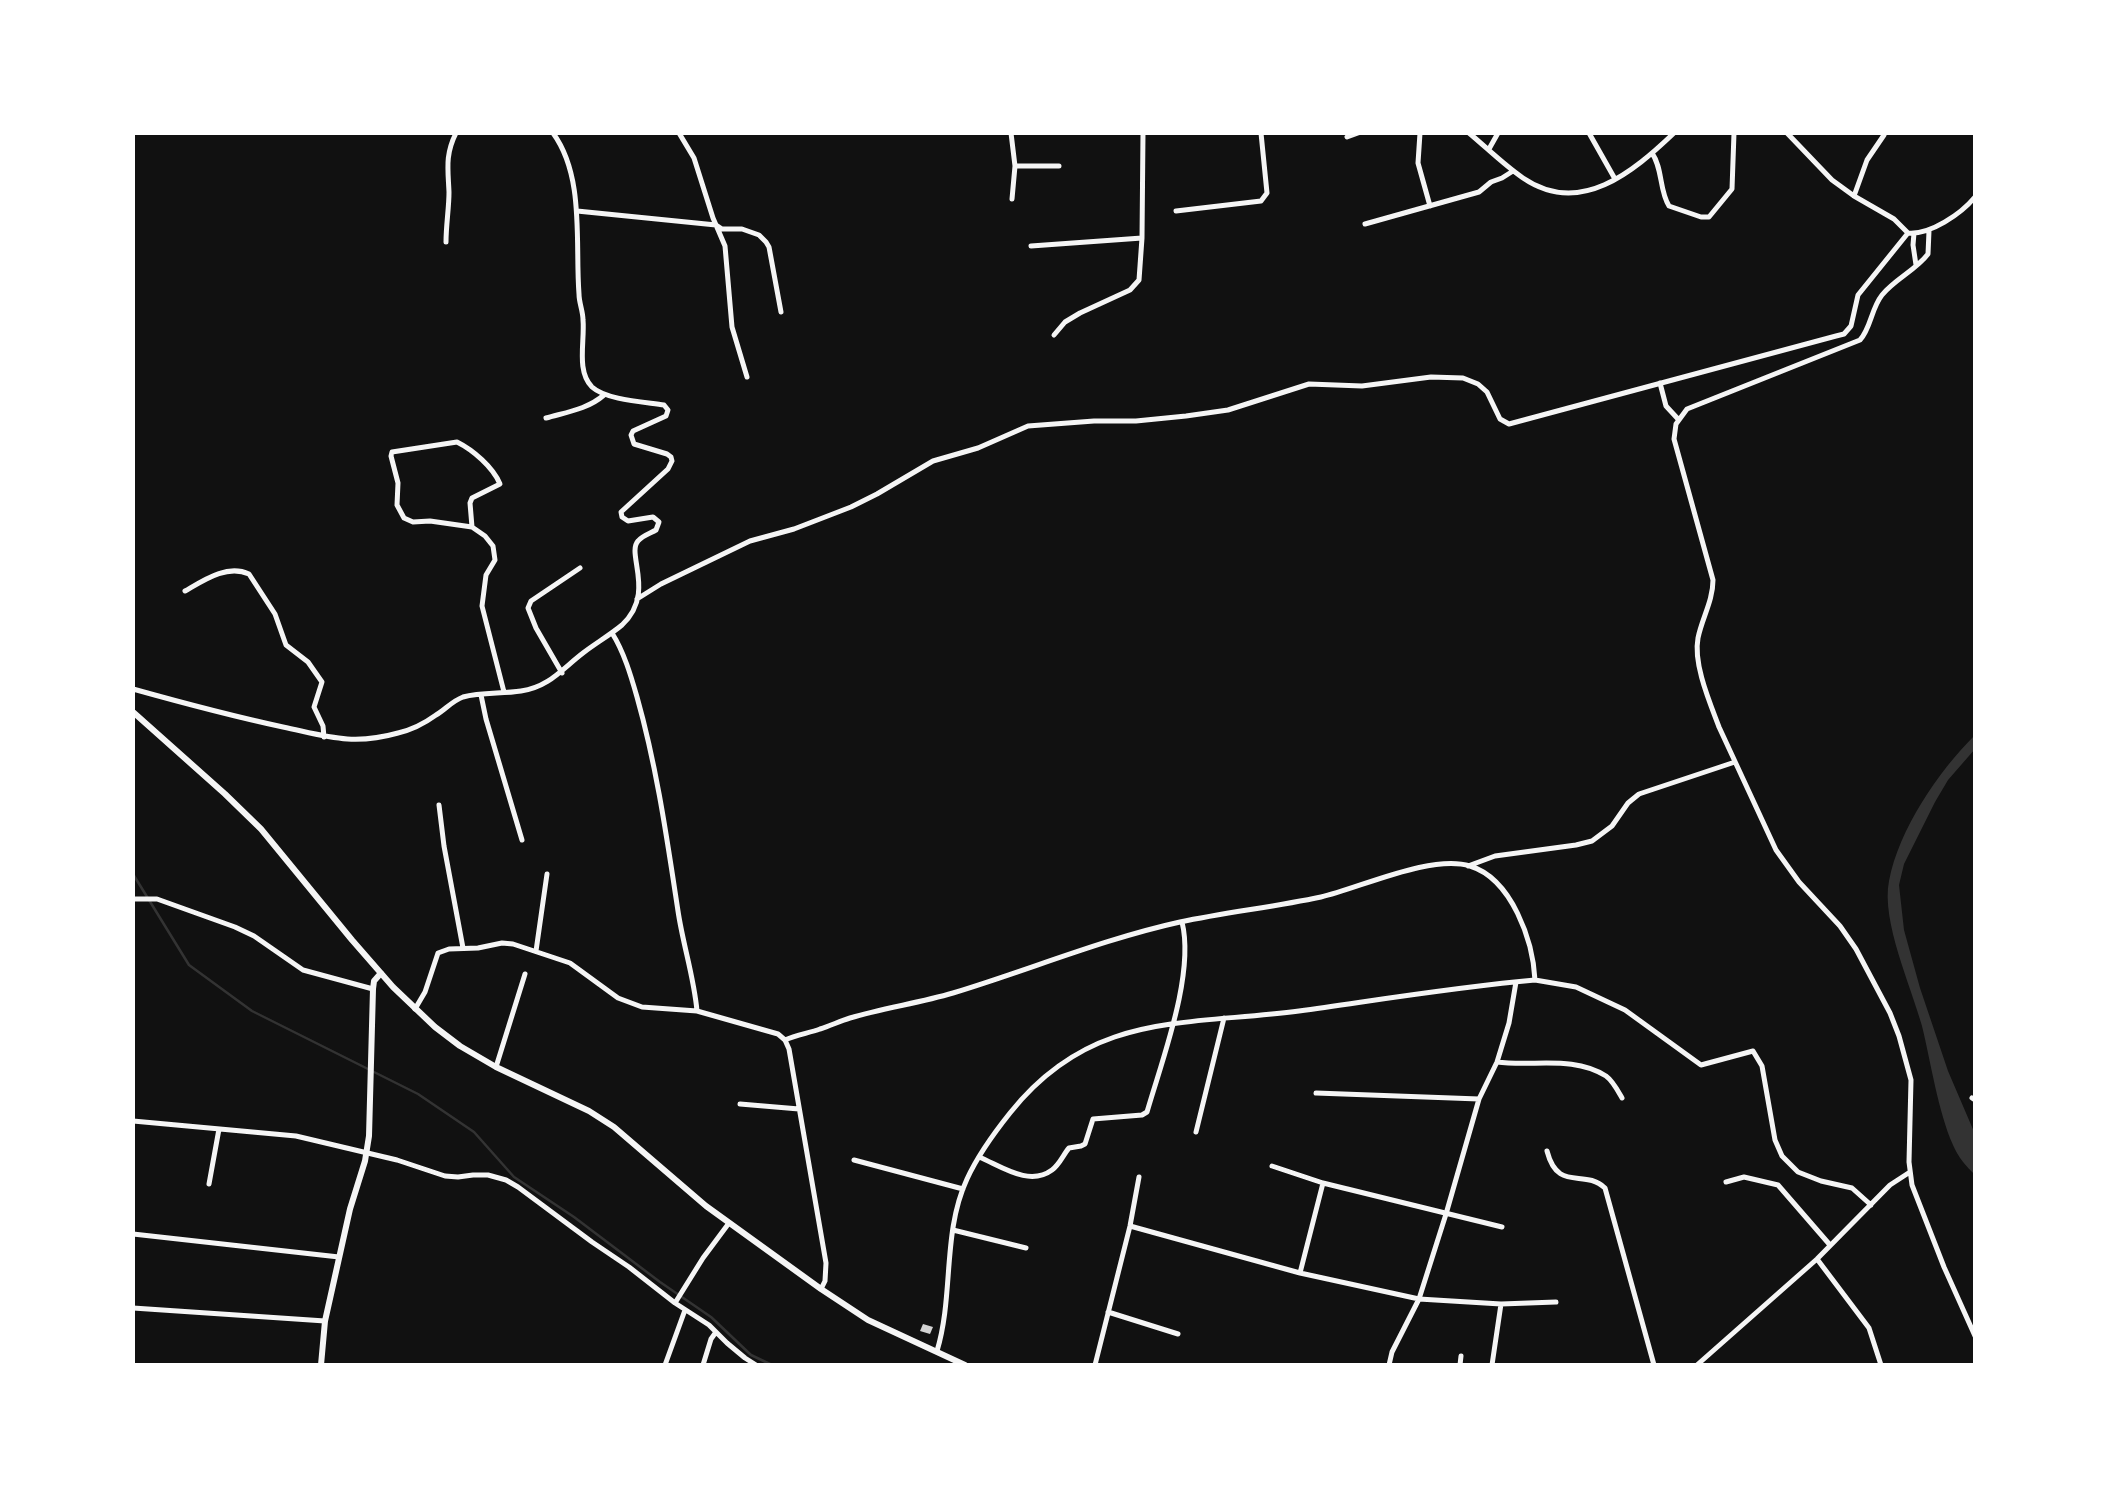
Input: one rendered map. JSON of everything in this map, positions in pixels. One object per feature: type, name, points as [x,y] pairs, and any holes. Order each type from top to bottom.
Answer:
[{"type":"street","points":[[446,242],[449,193],[447,158],[456,133]]},
{"type":"street","points":[[133,689],[224,715],[324,737],[348,740],[397,734],[426,722],[460,698],[536,687],[562,673],[582,654],[612,633],[633,612],[640,584],[635,547],[638,540],[656,530],[659,522],[653,517],[626,521],[621,512],[668,469],[672,461],[667,454],[634,444],[631,435],[633,431],[666,416],[668,410],[664,405],[604,394],[589,384],[583,371],[577,211],[566,159],[561,144],[553,133]]},
{"type":"street","points":[[678,133],[694,159],[725,246],[732,327],[747,377]]},
{"type":"street","points":[[1011,133],[1015,166],[1012,199]]},
{"type":"street","points":[[1054,335],[1065,322],[1135,286],[1139,280],[1143,133]]},
{"type":"street","points":[[1176,211],[1261,201],[1267,193],[1261,133]]},
{"type":"street","points":[[1347,137],[1358,133]]},
{"type":"street","points":[[1420,133],[1418,163],[1430,206]]},
{"type":"street","points":[[1469,133],[1513,171],[1540,188],[1563,193],[1583,193],[1601,188],[1652,153],[1674,133]]},
{"type":"street","points":[[1489,149],[1498,133]]},
{"type":"street","points":[[1589,133],[1615,179]]},
{"type":"street","points":[[1652,153],[1657,161],[1662,190],[1670,206],[1701,217],[1709,217],[1732,188],[1734,133]]},
{"type":"street","points":[[1788,133],[1832,180],[1854,196],[1888,214],[1911,233],[1916,265]]},
{"type":"street","points":[[1854,196],[1867,160],[1884,135]]},
{"type":"street","points":[[1015,166],[1059,166]]},
{"type":"street","points":[[1365,224],[1479,192],[1491,182],[1513,171]]},
{"type":"street","points":[[637,599],[661,583],[750,541],[794,529],[851,507],[933,461],[978,448],[1028,426],[1186,416],[1228,410],[1309,384],[1362,386],[1431,377],[1458,377],[1479,384],[1487,392],[1500,419],[1509,424],[1843,334],[1851,326],[1858,295],[1863,287],[1911,233],[1929,231],[1975,197]]},
{"type":"street","points":[[577,211],[716,225],[722,229],[742,229],[759,235],[769,247],[781,312]]},
{"type":"street","points":[[1929,231],[1928,254],[1883,294],[1860,340],[1687,409],[1678,419],[1674,439],[1713,580],[1713,592],[1696,647],[1712,707],[1776,850],[1799,883],[1840,926],[1872,977],[1890,1013],[1911,1080],[1910,1172],[1916,1199],[1975,1336]]},
{"type":"street","points":[[1031,246],[1142,238]]},
{"type":"street","points":[[1660,383],[1666,406],[1678,419]]},
{"type":"street","points":[[546,418],[581,409],[596,402],[604,394]]},
{"type":"street","points":[[472,527],[472,498],[500,484],[493,471],[457,442],[392,452],[398,483],[397,505],[404,518],[413,522],[430,521],[472,527],[485,536],[495,551],[495,560],[486,575],[482,606],[504,692]]},
{"type":"street","points":[[562,673],[536,628],[528,608],[531,601],[580,568]]},
{"type":"street","points":[[185,591],[210,576],[227,571],[249,573],[275,614],[286,645],[309,662],[322,682],[314,707],[323,726],[324,737]]},
{"type":"street","points":[[612,633],[623,656],[643,717],[664,813],[678,913],[697,1011]]},
{"type":"street","points":[[481,695],[522,840]]},
{"type":"street","points":[[133,712],[261,830],[331,917],[381,973],[415,1009],[460,1046],[496,1067],[568,1100],[607,1122],[729,1223],[867,1320],[965,1365]]},
{"type":"street","points":[[1468,866],[1495,856],[1585,844],[1607,831],[1628,803],[1639,794],[1735,762]]},
{"type":"street","points":[[439,805],[463,948]]},
{"type":"street","points":[[785,1040],[849,1018],[952,993],[1127,936],[1182,922],[1325,896],[1375,879],[1427,867],[1460,864],[1490,878],[1514,909],[1531,945],[1535,980]]},
{"type":"street","points":[[536,950],[547,874]]},
{"type":"street","points":[[133,899],[157,899],[244,931],[303,970],[373,989]]},
{"type":"street","points":[[979,1157],[1019,1175],[1033,1177],[1045,1174],[1060,1163],[1066,1151],[1085,1144],[1093,1119],[1142,1115],[1147,1112],[1172,1023],[1185,960],[1182,922]]},
{"type":"street","points":[[415,1009],[421,1001],[438,953],[449,949],[502,943],[536,950],[570,963],[618,998],[642,1007],[697,1011],[772,1031],[785,1040],[789,1049],[827,1264],[821,1289]]},
{"type":"street","points":[[321,1365],[325,1321],[366,1152],[370,1122],[373,989],[374,981],[381,973]]},
{"type":"street","points":[[496,1067],[525,974]]},
{"type":"street","points":[[937,1351],[953,1230],[963,1189],[979,1157],[1000,1126],[1026,1094],[1059,1065],[1101,1041],[1172,1023],[1282,1013],[1535,980],[1576,987],[1625,1010],[1701,1065],[1753,1051],[1762,1066],[1775,1140],[1782,1156],[1798,1172],[1852,1188],[1871,1205]]},
{"type":"street","points":[[1389,1365],[1392,1352],[1419,1299],[1479,1099],[1497,1062],[1509,1023],[1516,982]]},
{"type":"street","points":[[1196,1132],[1224,1018]]},
{"type":"street","points":[[1497,1062],[1577,1065],[1607,1077],[1622,1098]]},
{"type":"street","points":[[1316,1093],[1479,1099]]},
{"type":"street","points":[[740,1104],[799,1109]]},
{"type":"street","points":[[133,1121],[296,1136],[366,1152],[445,1176],[479,1175],[506,1180],[592,1242],[678,1298],[685,1310],[709,1325],[756,1365]]},
{"type":"street","points":[[209,1184],[219,1129]]},
{"type":"street","points":[[1547,1151],[1551,1166],[1561,1175],[1600,1184],[1605,1188],[1654,1365]]},
{"type":"street","points":[[854,1160],[963,1189]]},
{"type":"street","points":[[1272,1166],[1323,1183],[1502,1227]]},
{"type":"street","points":[[1697,1365],[1817,1259],[1891,1185],[1910,1172]]},
{"type":"street","points":[[1095,1365],[1130,1226],[1139,1177]]},
{"type":"street","points":[[1726,1182],[1744,1177],[1776,1184],[1830,1245]]},
{"type":"street","points":[[1300,1273],[1323,1183]]},
{"type":"street","points":[[678,1298],[729,1223]]},
{"type":"street","points":[[1130,1226],[1300,1273],[1419,1299],[1501,1304],[1556,1303]]},
{"type":"street","points":[[953,1230],[1026,1248]]},
{"type":"street","points":[[133,1234],[339,1257]]},
{"type":"street","points":[[1817,1259],[1869,1328],[1881,1365]]},
{"type":"street","points":[[1493,1365],[1501,1304]]},
{"type":"street","points":[[133,1308],[325,1321]]},
{"type":"street","points":[[665,1365],[685,1310]]},
{"type":"street","points":[[1108,1312],[1178,1334]]},
{"type":"street","points":[[703,1365],[716,1332]]},
{"type":"street","points":[[1460,1365],[1461,1356]]},
{"type":"shaded area","points":[[1975,735],[1975,749],[1948,780],[1935,802],[1904,864],[1899,885],[1904,930],[1920,988],[1948,1071],[1975,1134],[1975,1175],[1957,1153],[1943,1117],[1922,1026],[1893,934],[1888,897],[1894,861],[1911,822],[1947,766]]},
{"type":"building","points":[[923,1324],[933,1327],[930,1334],[920,1331]]},
{"type":"waterway","points":[[133,874],[189,965],[252,1011],[418,1094],[474,1132],[514,1177],[574,1217],[711,1317],[751,1355],[772,1365]]}]
